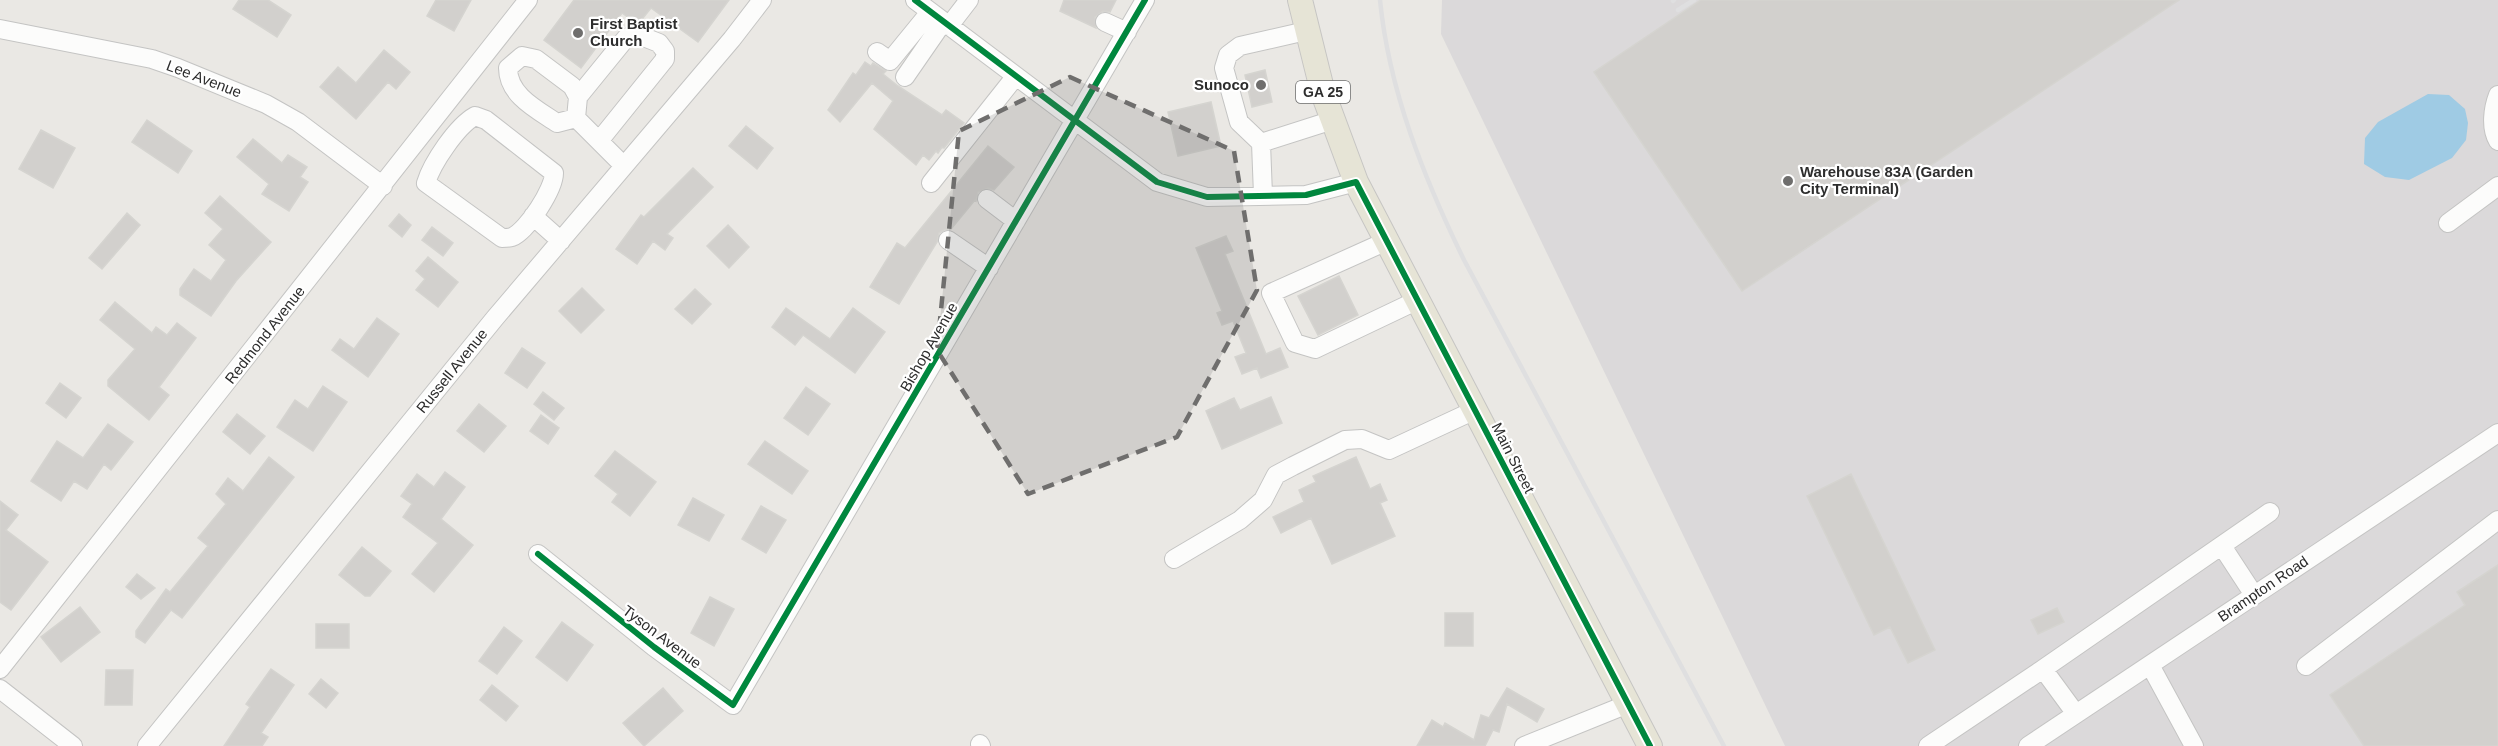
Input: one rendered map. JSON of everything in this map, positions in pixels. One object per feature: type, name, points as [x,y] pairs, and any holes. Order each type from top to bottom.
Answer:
[{"type":"main road","name":"Main Street","points":[[1299,0],[1333,120],[1356,182],[1650,746]]},
{"type":"street","name":"Redmond Avenue","points":[[0,669],[528,0]]},
{"type":"street","name":"Russell Avenue","points":[[147,746],[473,345],[732,39],[762,0]]},
{"type":"street","points":[[915,0],[1074,122],[1157,182],[1207,197],[1306,195],[1356,182]]},
{"type":"street","points":[[877,52],[890,61],[969,0]]},
{"type":"street","name":"Bishop Avenue","points":[[733,705],[1145,0]]},
{"type":"street","points":[[905,77],[941,20]]},
{"type":"street","points":[[1105,22],[1127,32]]},
{"type":"street","name":"Lee Avenue","points":[[0,29],[152,59],[266,104],[298,122],[383,186]]},
{"type":"street","points":[[1263,195],[1261,143],[1239,122],[1224,68],[1228,55],[1240,46],[1306,30]]},
{"type":"street","points":[[576,118],[578,97],[626,38],[636,34],[659,44],[666,51],[665,59],[599,141]]},
{"type":"street","points":[[576,118],[556,123],[523,100],[508,80],[508,68],[522,56],[536,59],[572,86],[578,97]]},
{"type":"street","points":[[931,183],[1015,76]]},
{"type":"street","points":[[2498,95],[2493,107],[2494,135],[2498,141]]},
{"type":"street","points":[[475,116],[486,120],[554,173],[554,182],[533,216],[513,237],[502,238],[426,183],[429,171],[464,122],[475,116]]},
{"type":"street","points":[[576,118],[624,166]]},
{"type":"street","points":[[1261,143],[1333,120]]},
{"type":"street","points":[[2448,224],[2498,186]]},
{"type":"street","points":[[987,199],[1016,221]]},
{"type":"street","points":[[533,216],[561,241]]},
{"type":"street","points":[[948,240],[989,268]]},
{"type":"street","points":[[1387,241],[1270,293],[1295,343],[1315,349],[1418,300]]},
{"type":"street","points":[[1174,559],[1240,520],[1263,500],[1276,475],[1345,440],[1362,439],[1389,450],[1475,410]]},
{"type":"street","name":"Brampton Road","points":[[2028,746],[2254,595],[2496,438]]},
{"type":"street","points":[[1928,746],[2270,512]]},
{"type":"street","points":[[2306,666],[2498,520]]},
{"type":"street","points":[[2222,546],[2254,595]]},
{"type":"street","name":"Tyson Avenue","points":[[538,554],[654,647],[733,705]]},
{"type":"street","points":[[2150,665],[2194,746]]},
{"type":"street","points":[[2043,669],[2076,714]]},
{"type":"street","points":[[0,689],[73,746]]},
{"type":"street","points":[[1524,746],[1628,704]]},
{"type":"highlighted area","points":[[1070,77],[1234,151],[1257,290],[1177,437],[1028,494],[937,350],[959,131]]},
{"type":"shaded area","points":[[1442,0],[2498,0],[2498,746],[1785,746],[1441,34]]},
{"type":"water","points":[[2428,94],[2449,95],[2465,109],[2468,123],[2466,140],[2452,158],[2409,180],[2385,177],[2364,164],[2365,138],[2378,122]]},
{"type":"building","points":[[239,0],[268,0],[291,15],[277,37],[233,9]]},
{"type":"building","points":[[436,0],[471,0],[454,31],[427,16]]},
{"type":"building","name":"First Baptist Church","points":[[574,0],[729,0],[698,42],[651,8],[639,23],[622,13],[581,68],[544,40]]},
{"type":"building","points":[[1064,0],[1116,0],[1110,12],[1103,11],[1095,17],[1096,28],[1060,11]]},
{"type":"building","name":"Warehouse 83A (Garden City Terminal)","points":[[1701,0],[2179,0],[1742,291],[1594,72]]},
{"type":"building","points":[[384,50],[410,72],[396,89],[388,82],[356,119],[320,87],[338,67],[356,83]]},
{"type":"building","points":[[865,62],[871,66],[873,63],[886,71],[883,74],[898,86],[942,115],[946,110],[964,123],[944,148],[942,147],[938,153],[936,151],[929,160],[923,155],[916,165],[874,129],[893,101],[872,83],[840,122],[828,110],[853,73],[856,75]]},
{"type":"building","points":[[1265,70],[1272,102],[1252,107],[1245,75]]},
{"type":"building","points":[[1211,102],[1221,146],[1178,156],[1168,112]]},
{"type":"building","points":[[147,120],[192,151],[178,173],[132,142]]},
{"type":"building","points":[[746,126],[773,148],[757,169],[729,146]]},
{"type":"building","points":[[41,130],[75,148],[53,188],[19,169]]},
{"type":"building","points":[[253,139],[282,163],[288,155],[307,167],[300,177],[308,182],[289,211],[262,194],[269,184],[237,157]]},
{"type":"building","points":[[988,146],[1014,167],[994,190],[988,188],[978,192],[976,201],[951,229],[939,233],[937,242],[899,304],[870,287],[897,243],[905,248]]},
{"type":"building","points":[[693,168],[713,187],[667,234],[673,238],[665,250],[653,241],[637,264],[616,249],[641,215],[644,217]]},
{"type":"building","points":[[220,196],[271,242],[236,281],[211,316],[180,295],[180,289],[194,269],[211,281],[226,260],[209,245],[223,229],[205,213]]},
{"type":"building","points":[[127,213],[140,225],[102,269],[89,258]]},
{"type":"building","points":[[399,214],[411,225],[402,237],[389,226]]},
{"type":"building","points":[[728,225],[749,247],[729,268],[707,246]]},
{"type":"building","points":[[432,227],[453,243],[443,256],[422,240]]},
{"type":"building","points":[[1226,236],[1233,251],[1225,254],[1266,354],[1280,348],[1288,367],[1261,378],[1257,368],[1242,374],[1235,357],[1246,353],[1233,321],[1222,325],[1217,313],[1222,311],[1196,248]]},
{"type":"building","points":[[428,257],[458,282],[438,307],[416,290],[425,279],[416,271]]},
{"type":"building","points":[[1339,276],[1358,315],[1318,335],[1298,296]]},
{"type":"building","points":[[582,288],[604,310],[581,333],[559,311]]},
{"type":"building","points":[[695,289],[711,304],[692,324],[675,309]]},
{"type":"building","points":[[115,302],[152,333],[156,327],[167,335],[177,323],[196,338],[159,387],[169,395],[149,420],[108,386],[108,380],[135,349],[100,320]]},
{"type":"building","points":[[786,308],[830,339],[853,308],[885,332],[855,373],[803,335],[795,345],[772,327]]},
{"type":"building","points":[[377,318],[399,334],[368,377],[332,350],[340,339],[354,349]]},
{"type":"building","points":[[522,348],[545,363],[527,388],[505,373]]},
{"type":"building","points":[[60,383],[81,398],[66,418],[46,403]]},
{"type":"building","points":[[323,386],[347,402],[313,451],[277,427],[295,400],[308,409]]},
{"type":"building","points":[[806,387],[830,404],[808,435],[784,418]]},
{"type":"building","points":[[543,392],[564,408],[554,420],[534,404]]},
{"type":"building","points":[[1271,397],[1282,423],[1222,449],[1206,411],[1234,398],[1240,410]]},
{"type":"building","points":[[479,404],[506,426],[484,452],[457,431]]},
{"type":"building","points":[[237,414],[265,436],[250,454],[223,432]]},
{"type":"building","points":[[541,415],[559,428],[548,444],[530,431]]},
{"type":"building","points":[[108,424],[133,442],[111,470],[104,464],[87,489],[74,481],[61,501],[31,481],[57,441],[83,458]]},
{"type":"building","points":[[765,441],[808,471],[792,494],[748,464]]},
{"type":"building","points":[[615,451],[656,482],[630,516],[612,502],[618,494],[595,476]]},
{"type":"building","points":[[269,457],[294,477],[182,618],[171,610],[145,643],[136,637],[136,631],[166,589],[170,592],[208,546],[198,538],[226,504],[216,494],[228,478],[243,491]]},
{"type":"building","points":[[1356,457],[1370,489],[1380,484],[1387,500],[1380,503],[1395,536],[1332,564],[1311,518],[1281,533],[1273,517],[1304,502],[1299,490],[1316,482],[1313,476]]},
{"type":"building","points":[[445,472],[465,487],[441,519],[473,545],[434,592],[412,574],[438,543],[403,517],[412,504],[401,496],[417,474],[434,487]]},
{"type":"building","points":[[1851,474],[1935,650],[1908,663],[1890,627],[1874,635],[1807,496]]},
{"type":"building","points":[[693,498],[724,515],[709,541],[678,525]]},
{"type":"building","points":[[0,501],[18,515],[6,530],[48,562],[11,610],[0,602]]},
{"type":"building","points":[[761,506],[786,520],[766,553],[742,539]]},
{"type":"building","points":[[362,547],[391,571],[370,596],[365,596],[339,575]]},
{"type":"building","points":[[2498,565],[2498,746],[2364,746],[2330,695],[2465,605],[2457,592]]},
{"type":"building","points":[[137,574],[155,588],[141,599],[126,587]]},
{"type":"building","points":[[710,597],[734,609],[714,646],[691,633]]},
{"type":"building","points":[[80,607],[100,632],[61,662],[41,637]]},
{"type":"building","points":[[2057,608],[2064,622],[2038,634],[2031,620]]},
{"type":"building","points":[[1445,613],[1473,613],[1473,646],[1445,646]]},
{"type":"building","points":[[562,622],[593,645],[567,681],[536,657]]},
{"type":"building","points":[[316,624],[349,624],[349,648],[316,648]]},
{"type":"building","points":[[504,627],[522,641],[497,674],[479,661]]},
{"type":"building","points":[[271,669],[294,685],[261,733],[268,737],[262,746],[224,746],[250,707],[246,704]]},
{"type":"building","points":[[106,670],[133,670],[132,705],[105,705]]},
{"type":"building","points":[[321,679],[338,693],[326,708],[309,694]]},
{"type":"building","points":[[492,685],[518,706],[506,721],[480,700]]},
{"type":"building","points":[[663,688],[683,711],[644,746],[623,723]]},
{"type":"building","points":[[1507,688],[1544,709],[1537,722],[1507,704],[1499,732],[1493,730],[1485,746],[1417,746],[1432,720],[1443,727],[1445,723],[1474,740],[1481,715],[1489,718]]},
{"type":"railway","points":[[1380,0],[1391,67],[1400,101],[1422,166],[1449,229],[1724,746]]},
{"type":"railway","points":[[1678,10],[1694,0]]},
{"type":"cycle path","points":[[915,0],[1157,182],[1207,197],[1306,195],[1356,182],[1650,746]]},
{"type":"cycle path","points":[[538,554],[654,647],[733,705],[1145,0]]},
{"type":"place","name":"First Baptist Church","points":[[578,33]]},
{"type":"place","name":"Sunoco","points":[[1261,85]]},
{"type":"place","name":"Warehouse 83A (Garden City Terminal)","points":[[1788,181]]}]
